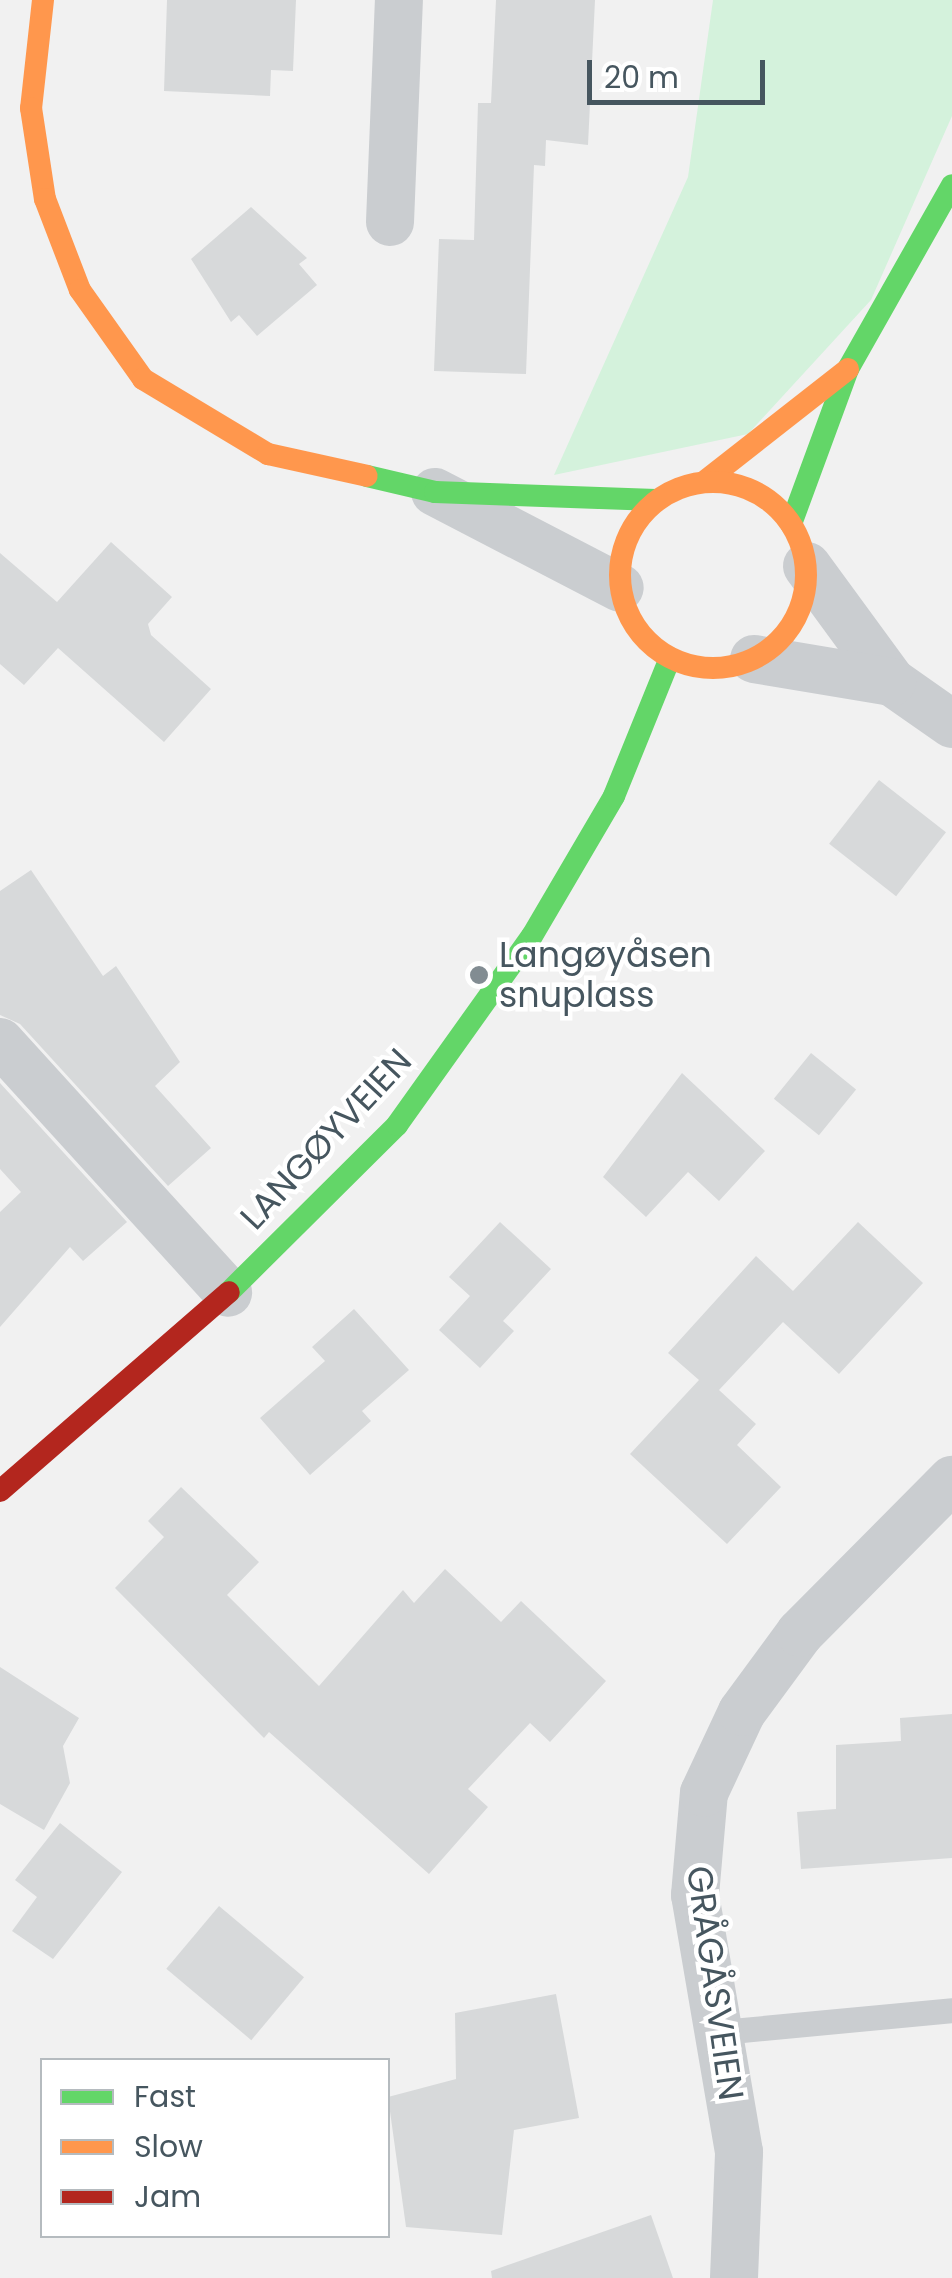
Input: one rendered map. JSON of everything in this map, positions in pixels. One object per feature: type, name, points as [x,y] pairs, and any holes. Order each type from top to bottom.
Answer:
[{"type":"main road","points":[[42,0],[32,72],[36,154],[62,249],[107,339],[143,379],[222,434],[268,454],[435,492],[656,500],[704,482],[848,369]]},
{"type":"main road","points":[[656,500],[621,555],[620,588],[646,641],[670,658],[726,668],[754,659],[795,620],[799,545],[848,369],[952,185]]},
{"type":"main road","points":[[704,482],[738,484],[799,545]]},
{"type":"main road","name":"LANGØYVEIEN","points":[[0,1491],[228,1292],[397,1125],[460,1042],[614,796],[670,658]]},
{"type":"street","points":[[390,222],[399,0]]},
{"type":"street","points":[[435,492],[620,588]]},
{"type":"street","points":[[799,545],[892,682],[952,724]]},
{"type":"street","points":[[754,659],[892,682]]},
{"type":"street","points":[[0,1042],[228,1292]]},
{"type":"street","name":"GRÅGÅSVEIEN","points":[[734,2278],[739,2152],[694,1858],[720,1754],[800,1633],[952,1480]]},
{"type":"lane","points":[[721,2032],[952,2010]]},
{"type":"green space","points":[[713,0],[952,0],[952,116],[871,300],[748,434],[554,475],[688,177]]},
{"type":"building","points":[[167,0],[296,0],[293,71],[271,70],[270,96],[164,91]]},
{"type":"building","points":[[496,0],[595,0],[588,145],[546,140],[545,166],[534,165],[526,374],[434,371],[439,239],[474,240],[478,103],[491,103]]},
{"type":"building","points":[[251,207],[307,258],[299,264],[317,285],[257,336],[239,315],[231,322],[191,259]]},
{"type":"building","points":[[111,542],[172,597],[148,624],[151,635],[211,689],[164,742],[58,648],[24,685],[0,664],[0,553],[57,602]]},
{"type":"building","points":[[879,780],[946,832],[896,896],[829,844]]},
{"type":"building","points":[[31,870],[103,976],[116,966],[180,1062],[155,1086],[211,1148],[168,1186],[20,1024],[0,1015],[0,891]]},
{"type":"building","points":[[811,1053],[856,1090],[819,1135],[774,1099]]},
{"type":"building","points":[[682,1073],[765,1151],[719,1201],[688,1172],[646,1217],[603,1177]]},
{"type":"building","points":[[0,1083],[127,1222],[83,1261],[70,1247],[0,1327],[0,1212],[21,1192],[0,1169]]},
{"type":"building","points":[[500,1222],[551,1269],[503,1321],[514,1331],[480,1368],[439,1330],[470,1296],[449,1277]]},
{"type":"building","points":[[858,1222],[923,1283],[839,1374],[783,1322],[719,1390],[756,1424],[737,1445],[781,1487],[727,1544],[630,1454],[699,1380],[668,1353],[756,1256],[793,1291]]},
{"type":"building","points":[[354,1309],[409,1370],[362,1411],[371,1421],[310,1475],[260,1418],[325,1361],[312,1347]]},
{"type":"building","points":[[181,1487],[259,1562],[227,1595],[319,1686],[403,1590],[414,1603],[445,1569],[501,1622],[521,1601],[606,1681],[550,1742],[530,1723],[468,1789],[488,1807],[429,1874],[269,1732],[264,1738],[115,1588],[164,1537],[148,1521]]},
{"type":"building","points":[[0,1667],[79,1718],[63,1746],[70,1783],[44,1830],[0,1804]]},
{"type":"building","points":[[952,1714],[952,1858],[801,1869],[797,1812],[836,1809],[836,1745],[901,1741],[900,1718]]},
{"type":"building","points":[[60,1823],[122,1872],[53,1959],[12,1931],[37,1897],[15,1880]]},
{"type":"building","points":[[219,1906],[304,1977],[251,2040],[166,1969]]},
{"type":"building","points":[[556,1994],[579,2118],[514,2130],[502,2235],[406,2227],[390,2096],[456,2079],[455,2013]]},
{"type":"building","points":[[651,2215],[673,2278],[492,2278],[491,2271]]},
{"type":"traffic: fast","points":[[791,524],[848,369],[952,185]]},
{"type":"traffic: fast","points":[[367,476],[435,492],[656,500]]},
{"type":"traffic: fast","points":[[229,1292],[397,1125],[532,936],[614,796],[670,658]]},
{"type":"traffic: slow","points":[[43,0],[31,108],[45,199],[80,290],[143,379],[268,454],[367,476]]},
{"type":"traffic: slow","points":[[704,482],[848,369]]},
{"type":"traffic: slow","points":[[713,482],[749,489],[779,509],[799,539],[806,575],[799,611],[779,641],[749,661],[713,668],[677,661],[647,641],[627,611],[620,575],[627,539],[647,509],[677,489],[713,482]]},
{"type":"traffic: jam","points":[[0,1491],[229,1292]]},
{"type":"place","name":"Langøyåsen snuplass","points":[[479,975]]}]
